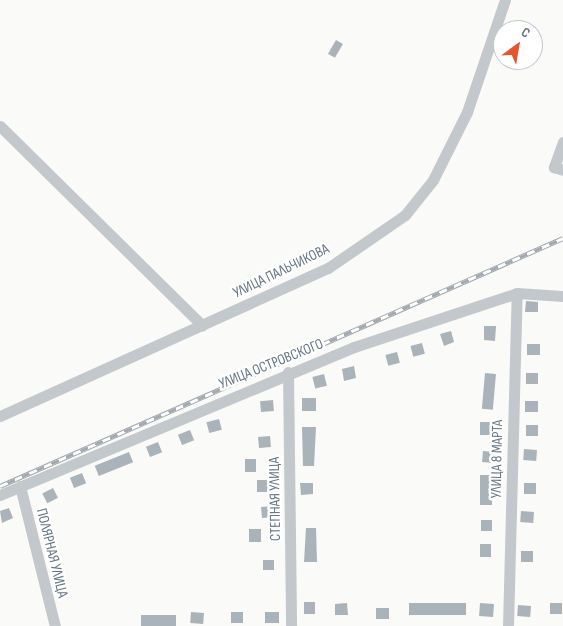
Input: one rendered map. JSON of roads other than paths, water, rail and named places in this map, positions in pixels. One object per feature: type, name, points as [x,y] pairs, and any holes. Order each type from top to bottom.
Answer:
[{"type":"street","name":"УЛИЦА ПАЛЬЧИКОВА","points":[[0,416],[328,268],[405,216],[433,180],[467,112],[504,0]]},
{"type":"street","points":[[0,126],[202,325]]},
{"type":"street","points":[[559,168],[563,142]]},
{"type":"street","name":"УЛИЦА ОСТРОВСКОГО","points":[[0,495],[288,372],[516,293],[563,296]]},
{"type":"street","name":"УЛИЦА 8 МАРТА","points":[[508,626],[516,293]]},
{"type":"street","name":"СТЕПНАЯ УЛИЦА","points":[[288,372],[291,626]]},
{"type":"street","name":"ПОЛЯРНАЯ УЛИЦА","points":[[20,486],[55,626]]},
{"type":"railway","points":[[0,486],[563,238]]}]
